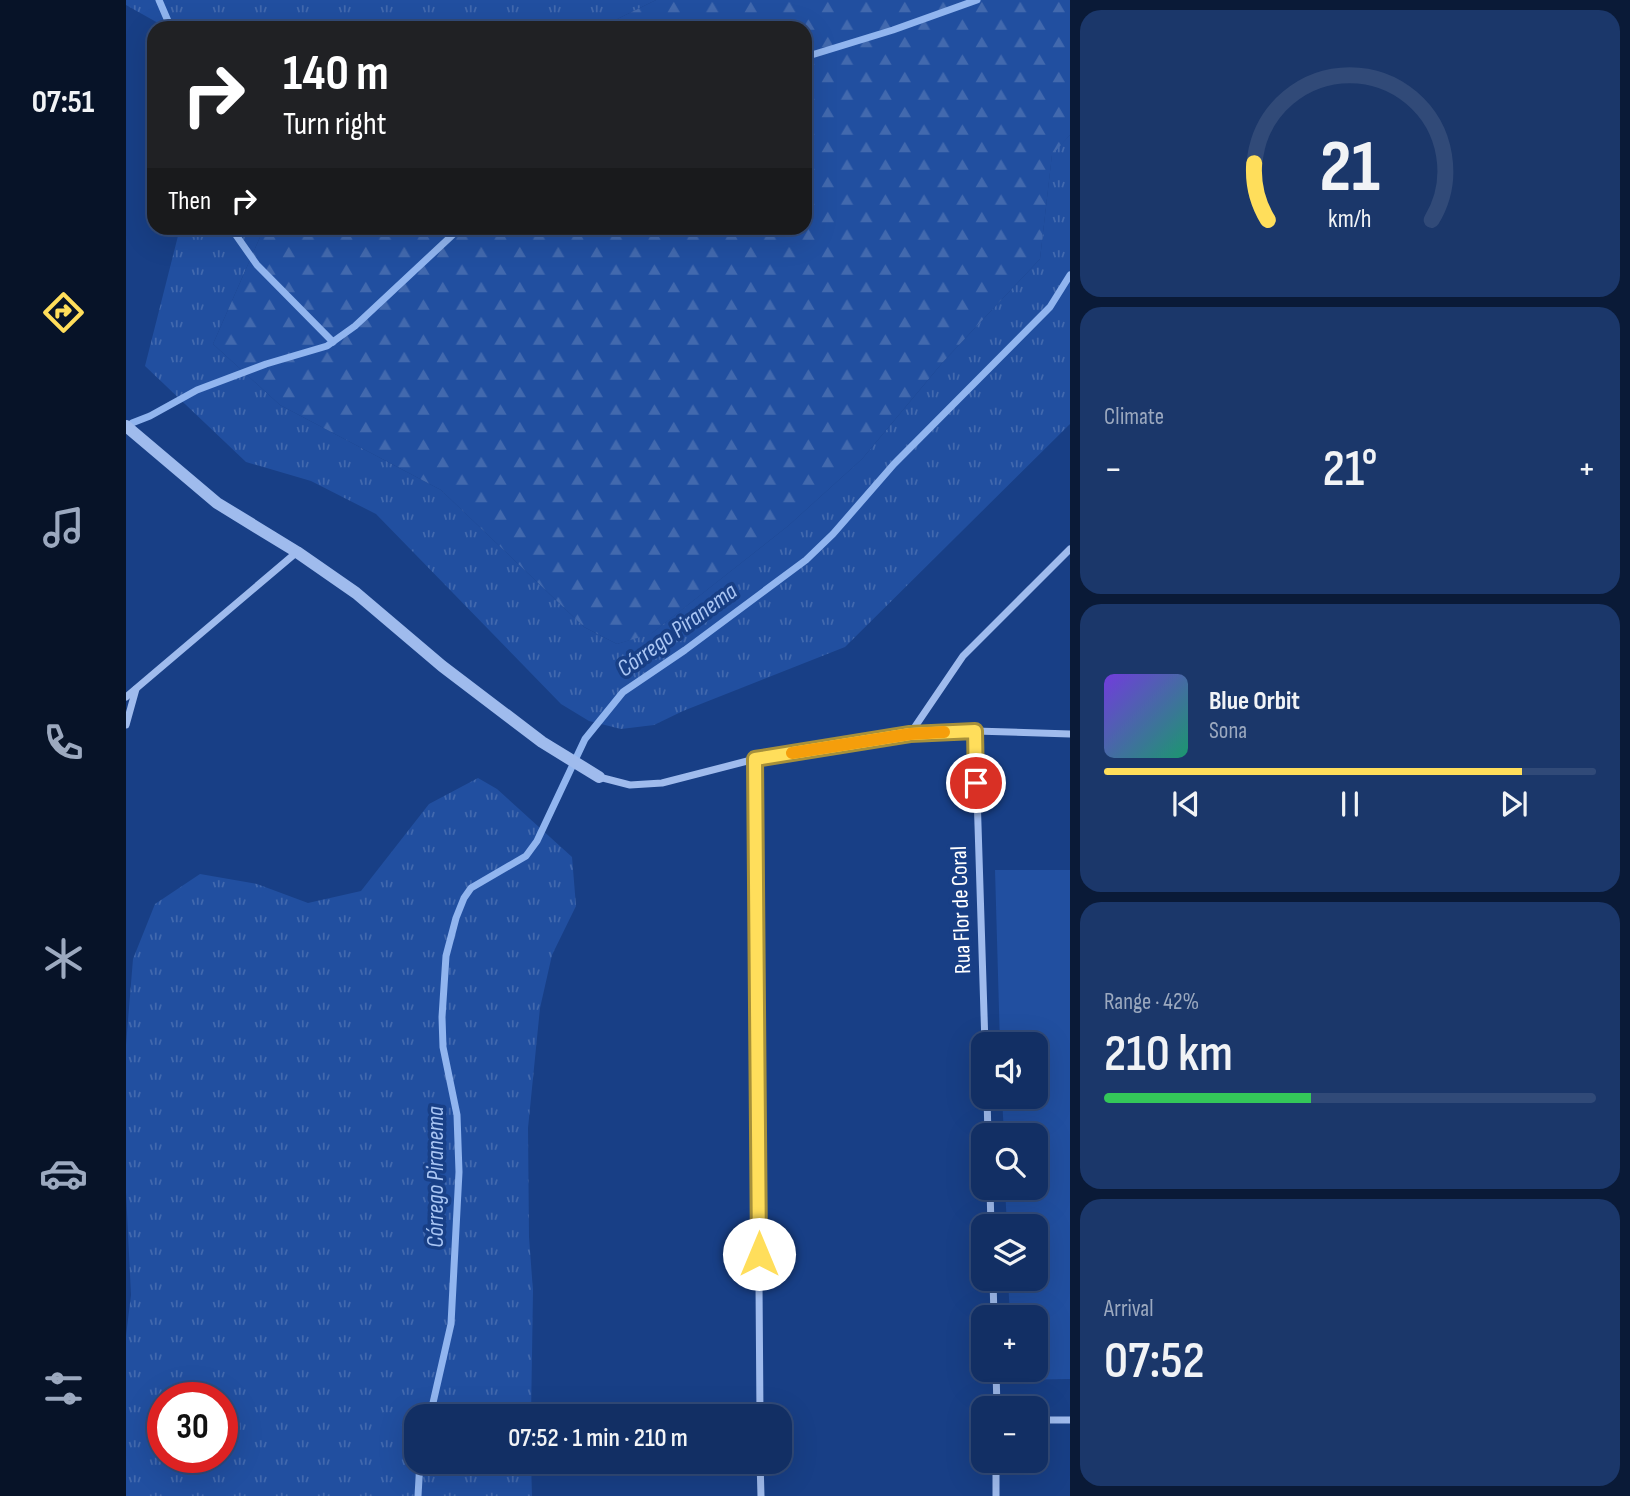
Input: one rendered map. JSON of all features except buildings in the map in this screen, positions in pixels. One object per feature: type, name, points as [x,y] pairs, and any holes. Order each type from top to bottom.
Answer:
[{"type":"street","points":[[126,426],[217,503],[297,552],[356,593],[442,666],[542,741],[599,777],[629,785],[662,783],[755,759],[910,734],[975,731],[1070,734]]},
{"type":"street","points":[[910,734],[963,656],[1070,549]]},
{"type":"street","points":[[126,697],[297,552]]},
{"type":"street","points":[[126,724],[137,689]]},
{"type":"street","name":"Rua Flor de Coral","points":[[975,731],[985,1032]]},
{"type":"street","points":[[755,759],[760,1404]]},
{"type":"street","points":[[1048,1420],[1070,1420]]},
{"type":"street","points":[[996,1473],[996,1496]]},
{"type":"street","points":[[760,1474],[761,1496]]},
{"type":"green space","points":[[126,0],[656,0],[613,21],[155,21],[126,5]]},
{"type":"green space","points":[[656,0],[1070,0],[1070,135],[1052,155],[1040,259],[943,362],[862,459],[788,526],[651,634],[617,644],[584,627],[441,490],[280,405],[213,344],[261,235],[812,235],[812,21],[613,21]]},
{"type":"green space","points":[[1070,135],[1070,424],[845,647],[654,725],[621,729],[589,721],[561,704],[376,514],[311,481],[246,462],[145,366],[178,235],[261,235],[213,344],[280,405],[441,490],[584,627],[617,644],[652,633],[788,526],[862,459],[943,362],[1040,259],[1052,154]]},
{"type":"green space","points":[[478,778],[497,789],[572,857],[576,906],[552,955],[540,1008],[528,1128],[529,1237],[533,1291],[531,1404],[404,1404],[404,1474],[531,1474],[532,1496],[126,1496],[126,1336],[131,1295],[126,1192],[126,1045],[133,959],[155,904],[200,874],[257,884],[308,903],[361,891],[429,804]]},
{"type":"green space","points":[[995,870],[1070,870],[1070,1379],[1048,1379],[1048,1305],[1009,1305],[1009,1291],[1048,1291],[1048,1214],[1006,1214],[1006,1200],[1048,1200],[1048,1123],[1003,1123],[1003,1109],[1048,1109],[1048,1032],[1000,1032]]},
{"type":"waterway","points":[[159,0],[168,21]]},
{"type":"waterway","points":[[812,55],[977,0]]},
{"type":"waterway","points":[[236,235],[257,265],[333,342]]},
{"type":"waterway","points":[[132,423],[197,390],[266,364],[327,346],[355,326],[452,235]]},
{"type":"waterway","name":"Córrego Piranema","points":[[433,1404],[451,1324],[459,1172],[457,1115],[443,1047],[442,1017],[446,956],[464,898],[471,888],[526,856],[537,841],[585,739],[623,692],[685,650],[806,560],[833,534],[894,464],[1050,307],[1070,275]]},
{"type":"waterway","name":"Córrego Piranema","points":[[418,1496],[419,1474]]},
{"type":"slow traffic","points":[[792,753],[910,734],[944,732]]},
{"type":"route","points":[[759,1254],[755,759],[910,734],[975,731],[976,783]]}]
